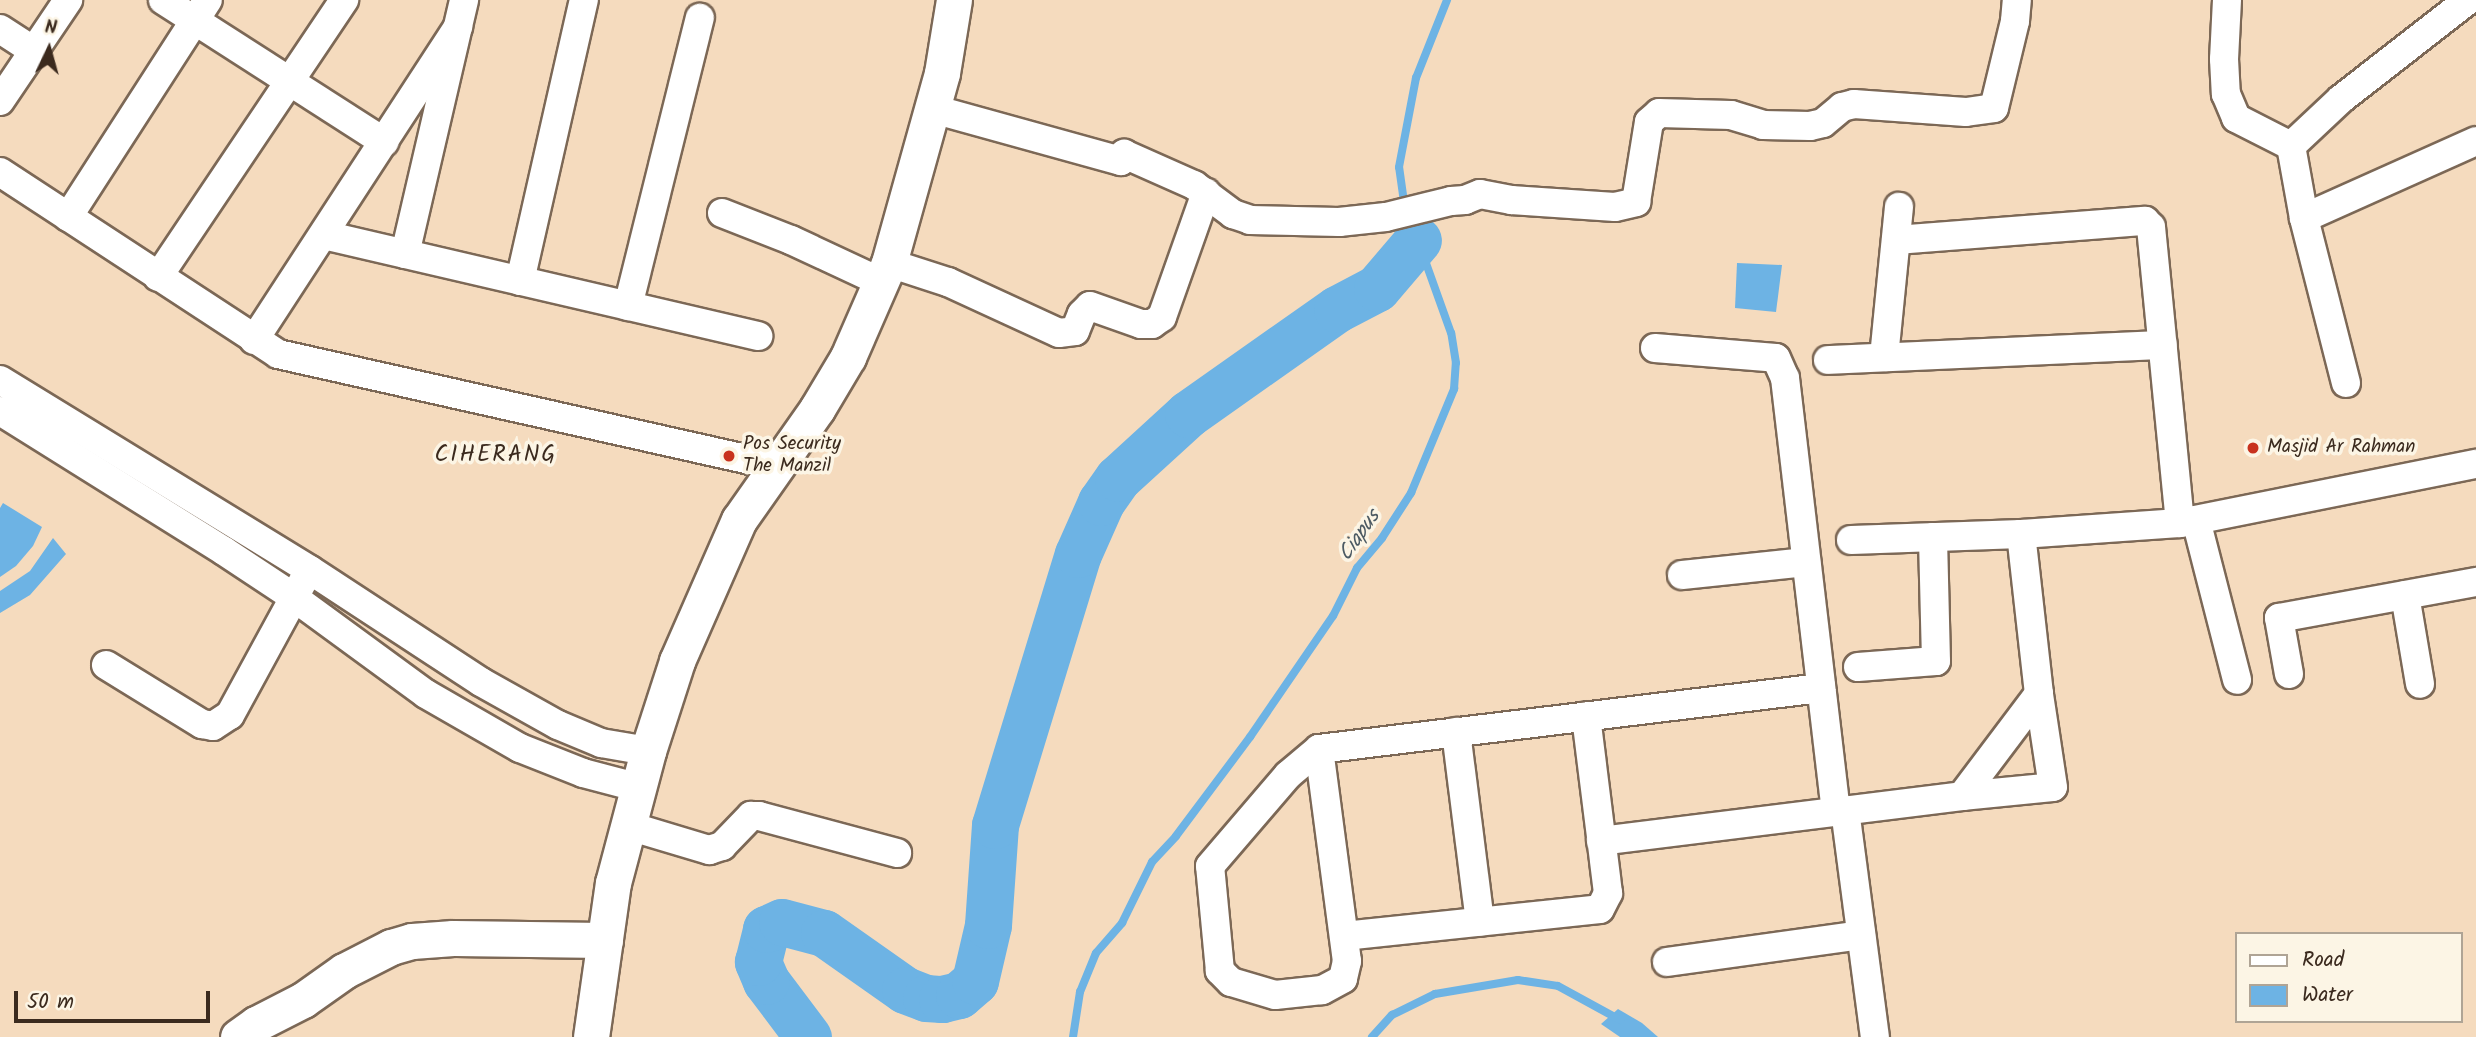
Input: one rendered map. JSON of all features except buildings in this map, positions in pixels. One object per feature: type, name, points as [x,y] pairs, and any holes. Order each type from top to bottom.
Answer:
[{"type":"street","points":[[0,101],[68,0]]},
{"type":"street","points":[[163,0],[201,10],[290,82],[384,142]]},
{"type":"street","points":[[158,276],[344,0]]},
{"type":"street","points":[[520,281],[584,0]]},
{"type":"street","points":[[591,1037],[613,883],[648,751],[677,661],[739,520],[817,410],[848,357],[885,272],[933,109],[954,0]]},
{"type":"street","points":[[933,109],[1121,161],[1124,154],[1168,172],[1206,192],[1233,214],[1250,220],[1327,222],[1386,217],[1435,204],[1465,200],[1480,194],[1556,204],[1615,207],[1636,202],[1649,122],[1659,113],[1731,115],[1763,125],[1811,126],[1823,123],[1848,104],[1945,111],[1990,110],[1996,106],[1999,98],[2017,0]]},
{"type":"street","points":[[2227,0],[2224,59],[2226,94],[2236,118],[2291,146]]},
{"type":"street","points":[[2291,146],[2341,99],[2468,0]]},
{"type":"street","points":[[68,217],[201,10]]},
{"type":"street","points":[[405,254],[461,14]]},
{"type":"street","points":[[254,340],[384,142],[461,14]]},
{"type":"street","points":[[628,306],[699,18]]},
{"type":"street","points":[[0,29],[34,51]]},
{"type":"street","points":[[2304,218],[2476,141]]},
{"type":"street","points":[[2291,146],[2304,218],[2346,383]]},
{"type":"street","points":[[0,172],[278,354],[777,466]]},
{"type":"street","points":[[722,213],[885,272],[948,282],[1059,333],[1075,331],[1082,314],[1090,306],[1141,324],[1152,324],[1162,317],[1206,192]]},
{"type":"street","points":[[1884,357],[1899,207]]},
{"type":"street","points":[[1896,240],[2145,221],[2151,227],[2162,345],[2188,521],[2237,680]]},
{"type":"street","points":[[324,235],[758,337]]},
{"type":"street","points":[[1828,360],[2162,345]]},
{"type":"street","points":[[1655,348],[1776,358],[1785,379],[1821,688],[1875,1037]]},
{"type":"street","points":[[0,380],[310,570],[481,682],[558,725],[624,749],[648,751]]},
{"type":"street","points":[[0,411],[166,512],[292,596],[426,694],[520,748],[568,767],[640,788]]},
{"type":"street","points":[[1851,540],[2021,534],[2188,521],[2476,464]]},
{"type":"street","points":[[1601,841],[1840,810],[2053,787],[2039,694],[2021,534]]},
{"type":"street","points":[[1858,667],[1936,661],[1933,537]]},
{"type":"street","points":[[1682,575],[1806,562]]},
{"type":"street","points":[[106,665],[202,724],[213,726],[230,715],[292,596],[310,570]]},
{"type":"street","points":[[2289,674],[2279,618],[2476,582]]},
{"type":"street","points":[[2405,595],[2420,684]]},
{"type":"street","points":[[1320,749],[1347,961],[1343,979],[1322,990],[1275,995],[1231,982],[1220,971],[1210,866],[1288,775],[1320,749],[1821,688]]},
{"type":"street","points":[[1962,796],[2039,694]]},
{"type":"street","points":[[1345,936],[1600,909],[1608,893],[1586,716]]},
{"type":"street","points":[[1456,732],[1480,921]]},
{"type":"street","points":[[568,767],[583,735]]},
{"type":"street","points":[[629,826],[709,850],[722,846],[751,816],[759,816],[897,853]]},
{"type":"street","points":[[1667,962],[1861,935]]},
{"type":"street","points":[[238,1037],[256,1024],[303,1000],[344,971],[391,947],[412,941],[453,938],[605,940]]},
{"type":"water","points":[[1737,263],[1782,265],[1776,312],[1735,308]]},
{"type":"water","points":[[3,503],[42,527],[33,546],[16,566],[0,577],[0,508]]},
{"type":"water","points":[[53,538],[66,554],[30,595],[0,613],[0,591],[30,571]]},
{"type":"water","points":[[1618,1009],[1642,1023],[1658,1037],[1620,1037],[1601,1024]]},
{"type":"waterway","name":"Ciapus","points":[[1073,1037],[1080,992],[1096,953],[1122,923],[1152,862],[1176,836],[1250,737],[1333,616],[1357,568],[1382,538],[1411,493],[1454,389],[1456,363],[1451,333],[1404,202],[1399,167],[1416,78],[1447,0]]},
{"type":"waterway","points":[[808,1037],[766,981],[758,962],[766,929],[782,922],[824,933],[905,990],[926,998],[942,999],[959,995],[975,981],[988,925],[995,825],[1078,554],[1101,502],[1118,478],[1188,414],[1337,309],[1377,288],[1418,240]]},
{"type":"waterway","name":"Ciapus","points":[[1372,1037],[1392,1015],[1435,994],[1518,980],[1558,986],[1620,1020]]},
{"type":"place","name":"Masjid Ar Rahman","points":[[2253,448]]},
{"type":"place","name":"Pos Security The Manzil","points":[[729,456]]},
{"type":"district","name":"CIHERANG","points":[[496,455]]}]
